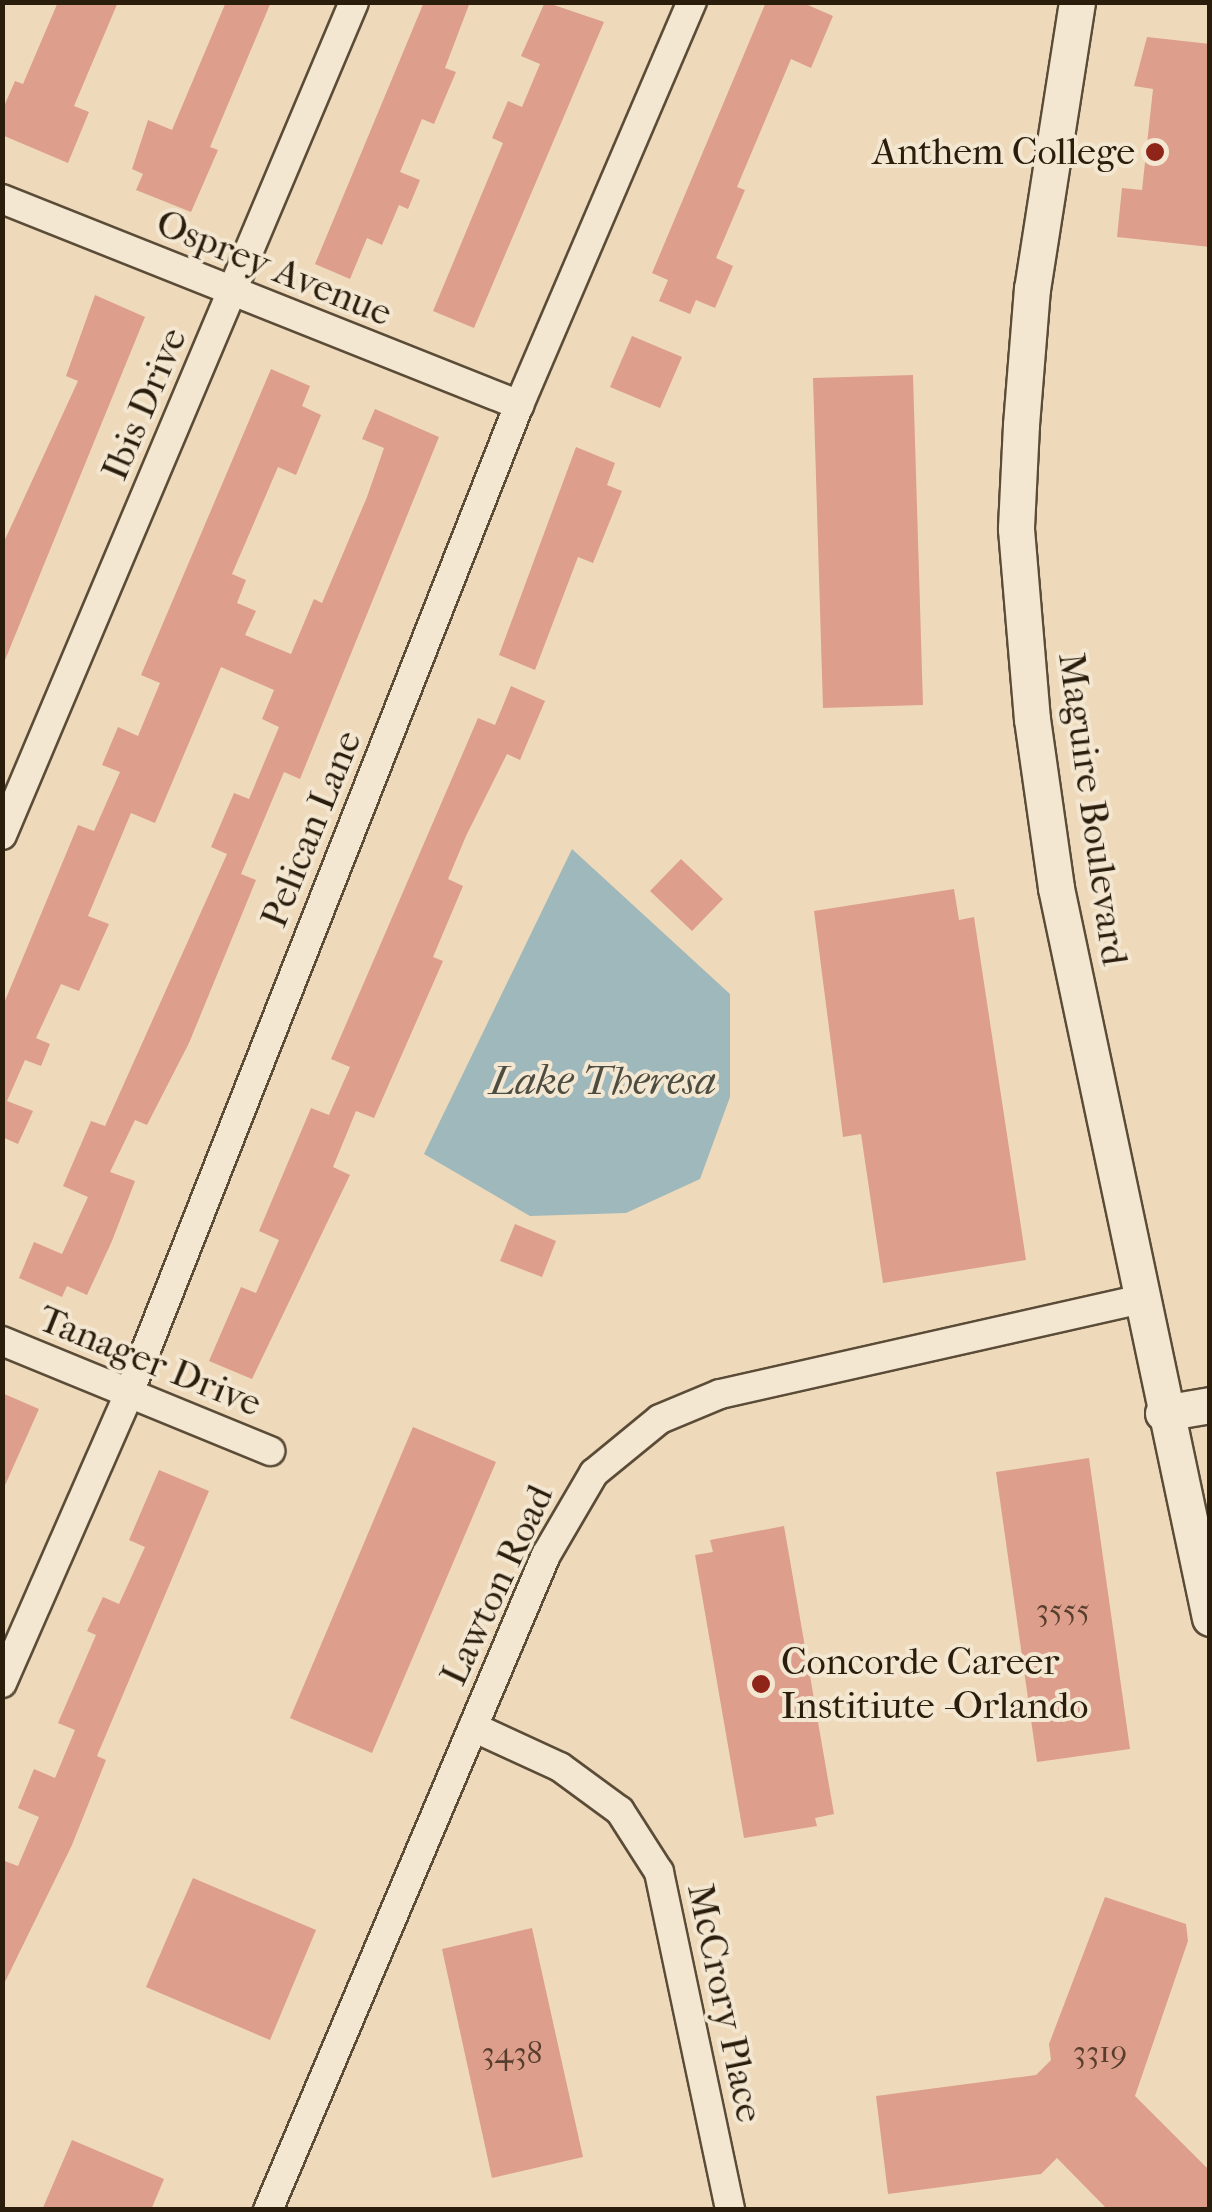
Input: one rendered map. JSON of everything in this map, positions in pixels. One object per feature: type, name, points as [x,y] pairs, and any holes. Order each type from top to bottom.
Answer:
[{"type":"street","name":"Ibis Drive","points":[[2,835],[354,2]]},
{"type":"street","name":"Pelican Lane","points":[[2,1683],[129,1393],[518,405],[692,2]]},
{"type":"street","name":"Maguire Boulevard","points":[[1077,2],[1032,288],[1016,529],[1056,888],[1138,1300],[1210,1618]]},
{"type":"street","name":"Osprey Avenue","points":[[2,199],[518,405]]},
{"type":"street","name":"Lawton Road","points":[[268,2210],[569,1508],[642,1431],[720,1394],[1138,1300]]},
{"type":"street","name":"Tanager Drive","points":[[2,1341],[270,1451]]},
{"type":"street","points":[[1163,1413],[1210,1405]]},
{"type":"street","name":"McCrory Place","points":[[473,1727],[560,1767],[620,1811],[659,1872],[730,2210]]},
{"type":"water","name":"Lake Theresa","points":[[572,849],[730,994],[730,1097],[700,1179],[626,1213],[530,1216],[424,1154]]},
{"type":"building","points":[[58,2],[118,2],[74,106],[89,112],[68,163],[2,135],[2,111],[15,81],[23,84]]},
{"type":"building","points":[[226,2],[271,2],[210,147],[218,150],[191,212],[136,190],[143,174],[132,169],[148,120],[172,130]]},
{"type":"building","points":[[424,2],[470,2],[445,68],[456,72],[434,124],[422,119],[400,172],[420,180],[408,209],[399,205],[382,245],[367,238],[350,279],[315,264]]},
{"type":"building","points":[[545,2],[604,22],[474,328],[433,311],[503,143],[492,138],[508,101],[522,107],[540,64],[521,56]]},
{"type":"building","points":[[766,2],[801,2],[833,16],[811,68],[791,59],[737,187],[745,190],[716,258],[733,266],[715,308],[696,300],[690,314],[659,301],[668,280],[652,273]]},
{"type":"building","points":[[1147,37],[1210,44],[1210,247],[1117,237],[1122,188],[1142,190],[1153,89],[1134,86]]},
{"type":"building","points":[[95,295],[145,317],[3,665],[2,546],[78,381],[66,376]]},
{"type":"building","points":[[632,336],[682,357],[660,408],[610,387]]},
{"type":"building","points":[[271,369],[310,386],[302,406],[321,415],[296,475],[278,467],[232,574],[246,580],[237,603],[256,611],[245,635],[291,654],[314,599],[322,603],[384,448],[362,439],[375,409],[439,437],[300,779],[284,772],[241,874],[256,880],[189,1043],[147,1125],[135,1120],[110,1172],[135,1181],[112,1241],[87,1295],[67,1286],[62,1297],[19,1278],[34,1242],[62,1254],[88,1197],[63,1186],[91,1121],[105,1126],[227,854],[211,847],[234,793],[249,799],[279,727],[262,719],[274,690],[221,667],[155,823],[131,813],[88,916],[109,924],[79,991],[61,984],[36,1038],[50,1044],[41,1066],[25,1060],[7,1101],[33,1111],[18,1144],[2,1137],[2,1008],[78,825],[94,831],[120,772],[102,765],[118,727],[138,736],[160,683],[141,675]]},
{"type":"building","points":[[913,375],[923,705],[823,708],[813,378]]},
{"type":"building","points":[[576,447],[615,463],[607,485],[622,491],[593,563],[578,557],[535,670],[499,655]]},
{"type":"building","points":[[511,686],[545,701],[520,760],[507,754],[466,836],[448,879],[463,886],[433,957],[443,961],[374,1118],[356,1111],[333,1167],[350,1175],[252,1379],[209,1361],[241,1287],[256,1293],[279,1240],[259,1231],[311,1108],[329,1115],[350,1067],[331,1059],[478,718],[495,725]]},
{"type":"building","points":[[681,859],[723,899],[692,931],[650,891]]},
{"type":"building","points":[[954,889],[959,920],[974,917],[1026,1260],[883,1283],[861,1134],[843,1137],[814,911]]},
{"type":"building","points":[[515,1224],[556,1241],[542,1277],[500,1261]]},
{"type":"building","points":[[2,1393],[39,1409],[2,1492]]},
{"type":"building","points":[[413,1427],[496,1462],[372,1753],[290,1718]]},
{"type":"building","points":[[1089,1458],[1130,1749],[1037,1762],[996,1472]]},
{"type":"building","points":[[159,1470],[209,1491],[97,1756],[106,1760],[72,1845],[2,1988],[2,1860],[18,1866],[39,1817],[18,1808],[34,1769],[55,1778],[75,1730],[58,1723],[96,1635],[87,1631],[103,1597],[119,1604],[145,1547],[129,1540]]},
{"type":"building","name":"Concorde Career Institiute -Orlando","points":[[784,1526],[834,1814],[815,1818],[817,1826],[744,1838],[695,1555],[713,1552],[710,1540]]},
{"type":"building","points":[[193,1878],[316,1930],[270,2040],[146,1987]]},
{"type":"building","points":[[1105,1897],[1186,1924],[1188,1941],[1135,2096],[1210,2171],[1210,2210],[1108,2210],[1057,2158],[1041,2174],[888,2194],[876,2096],[1036,2075],[1051,2060],[1049,2044]]},
{"type":"building","points":[[532,1928],[583,2157],[492,2178],[442,1949]]},
{"type":"building","points":[[72,2140],[164,2179],[151,2210],[42,2210]]},
{"type":"place","name":"Anthem College","points":[[1155,152]]},
{"type":"place","name":"Concorde Career Institiute -Orlando","points":[[761,1684]]}]
